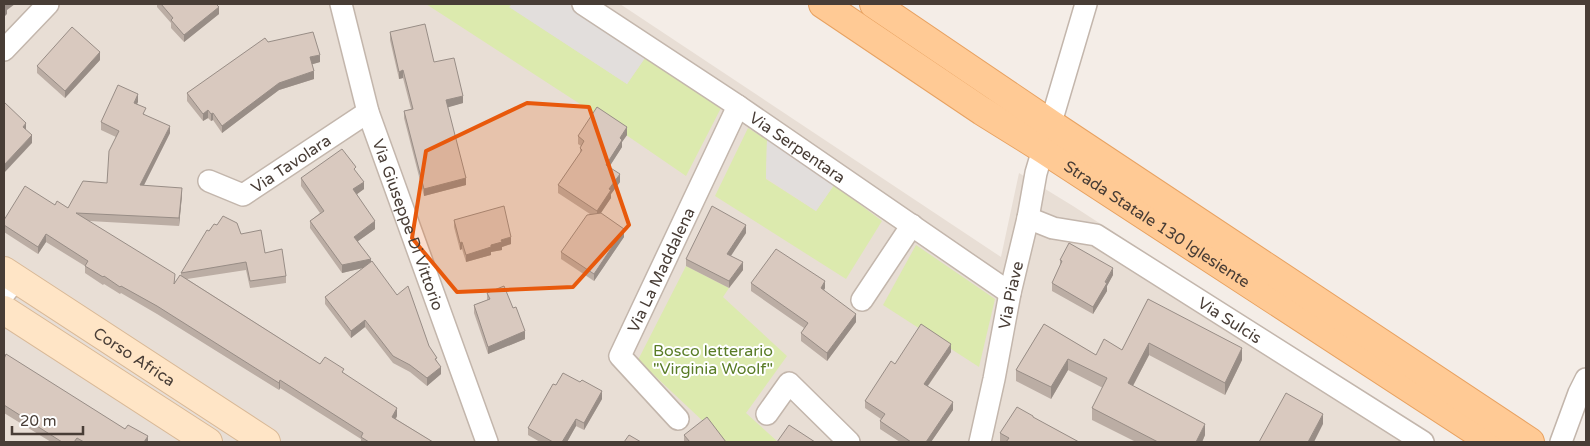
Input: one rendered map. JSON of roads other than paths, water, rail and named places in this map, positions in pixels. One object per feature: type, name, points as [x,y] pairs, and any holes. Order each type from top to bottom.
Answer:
[{"type":"main road","name":"Strada Statale 130 Iglesiente","points":[[823,4],[982,111],[1047,136],[1530,442]]},
{"type":"main road","name":"Strada Statale 130 Iglesiente","points":[[874,4],[1047,136],[1492,442]]},
{"type":"street","points":[[4,50],[48,4]]},
{"type":"street","name":"Via Giuseppe Di Vittorio","points":[[341,4],[368,112],[487,442]]},
{"type":"street","name":"Via Serpentara","points":[[583,4],[738,106],[1010,293]]},
{"type":"street","name":"Via Piave","points":[[980,442],[1036,173],[1086,4]]},
{"type":"street","name":"Via La Maddalena","points":[[678,419],[620,356],[738,106]]},
{"type":"street","name":"Via Tavolara","points":[[209,181],[243,195],[368,112]]},
{"type":"street","name":"Via Sulcis","points":[[1028,218],[1053,228],[1096,235],[1423,442]]},
{"type":"street","points":[[862,300],[912,225]]},
{"type":"street","name":"Corso Africa","points":[[8,282],[266,442]]},
{"type":"street","name":"Corso Africa","points":[[4,310],[208,442]]},
{"type":"street","points":[[1562,442],[1579,393],[1586,379]]},
{"type":"street","points":[[767,414],[789,383],[849,442]]},
{"type":"park label","name":"Bosco letterario \"Virginia Woolf\"","points":[[713,359]]}]
